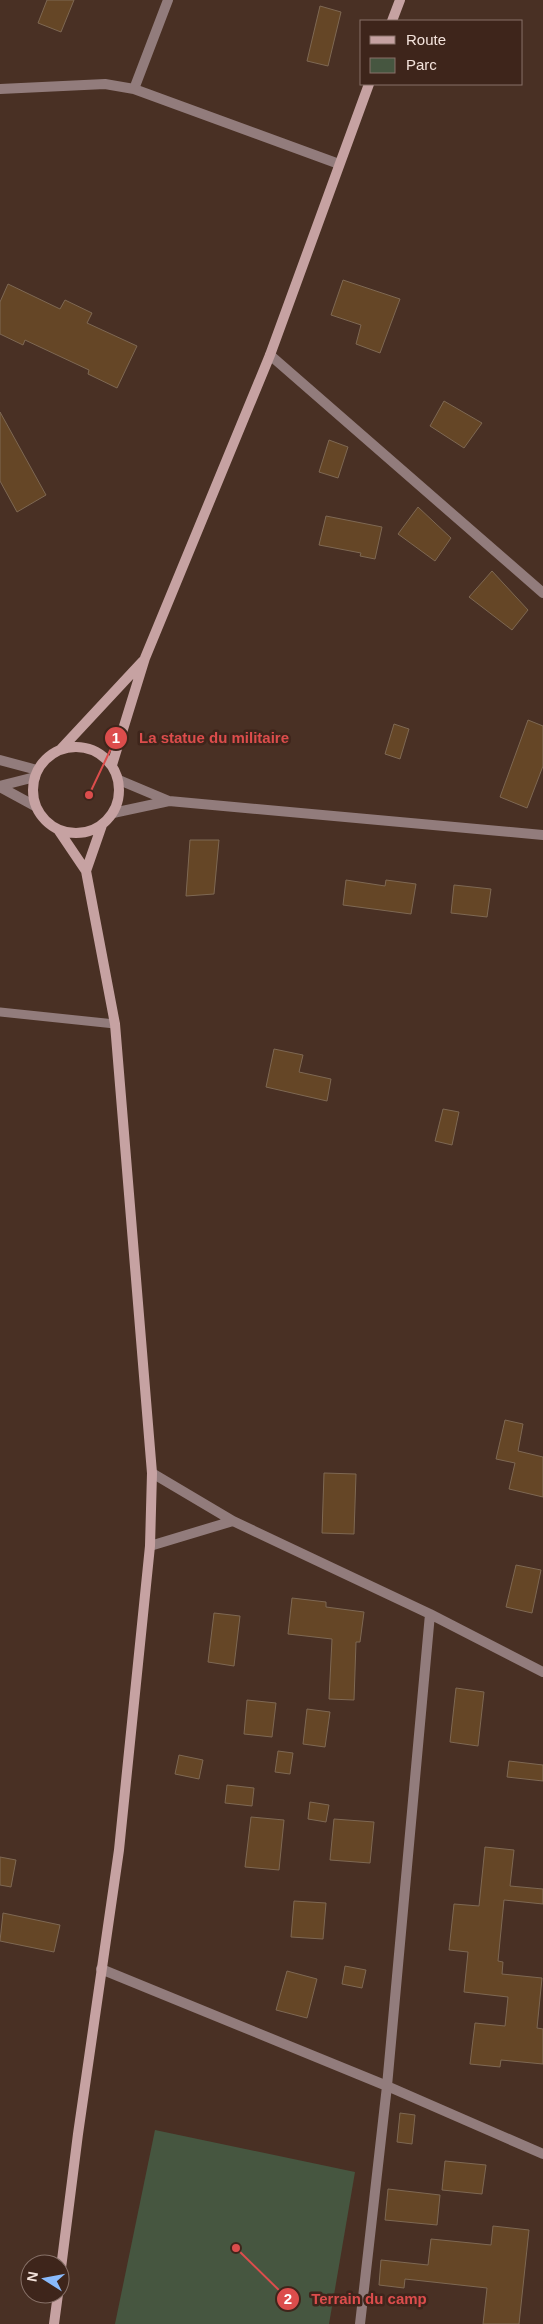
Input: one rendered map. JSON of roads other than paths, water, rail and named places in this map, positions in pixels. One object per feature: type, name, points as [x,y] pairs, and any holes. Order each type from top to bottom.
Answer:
[{"type":"main road","points":[[392,20],[400,0]]},
{"type":"main road","points":[[112,765],[145,658],[270,355],[369,85]]},
{"type":"main road","points":[[60,750],[145,658]]},
{"type":"main road","points":[[60,831],[74,834],[89,832],[102,825],[113,813],[119,797],[119,780],[112,765],[101,754],[88,748],[74,746],[50,755],[36,774],[33,792],[35,806],[41,816],[60,831],[86,870],[115,1024],[152,1473],[150,1546],[120,1850],[101,1970],[63,2254]]},
{"type":"main road","points":[[86,870],[102,825]]},
{"type":"main road","points":[[54,2324],[57,2304]]},
{"type":"street","points":[[134,89],[168,0]]},
{"type":"street","points":[[0,89],[105,84],[134,89],[339,164]]},
{"type":"street","points":[[270,355],[543,592]]},
{"type":"street","points":[[0,760],[36,774]]},
{"type":"street","points":[[0,787],[36,774]]},
{"type":"street","points":[[119,780],[169,801]]},
{"type":"street","points":[[0,787],[35,806]]},
{"type":"street","points":[[113,813],[169,801],[543,835]]},
{"type":"street","points":[[152,1473],[233,1521],[430,1614],[543,1672]]},
{"type":"street","points":[[150,1546],[233,1521]]},
{"type":"street","points":[[360,2324],[387,2086],[430,1614]]},
{"type":"street","points":[[101,1970],[387,2086],[543,2154]]},
{"type":"lane","points":[[0,1012],[115,1024]]},
{"type":"place","name":"La statue du militaire","points":[[89,795]]},
{"type":"place","name":"Terrain du camp","points":[[236,2248]]}]
